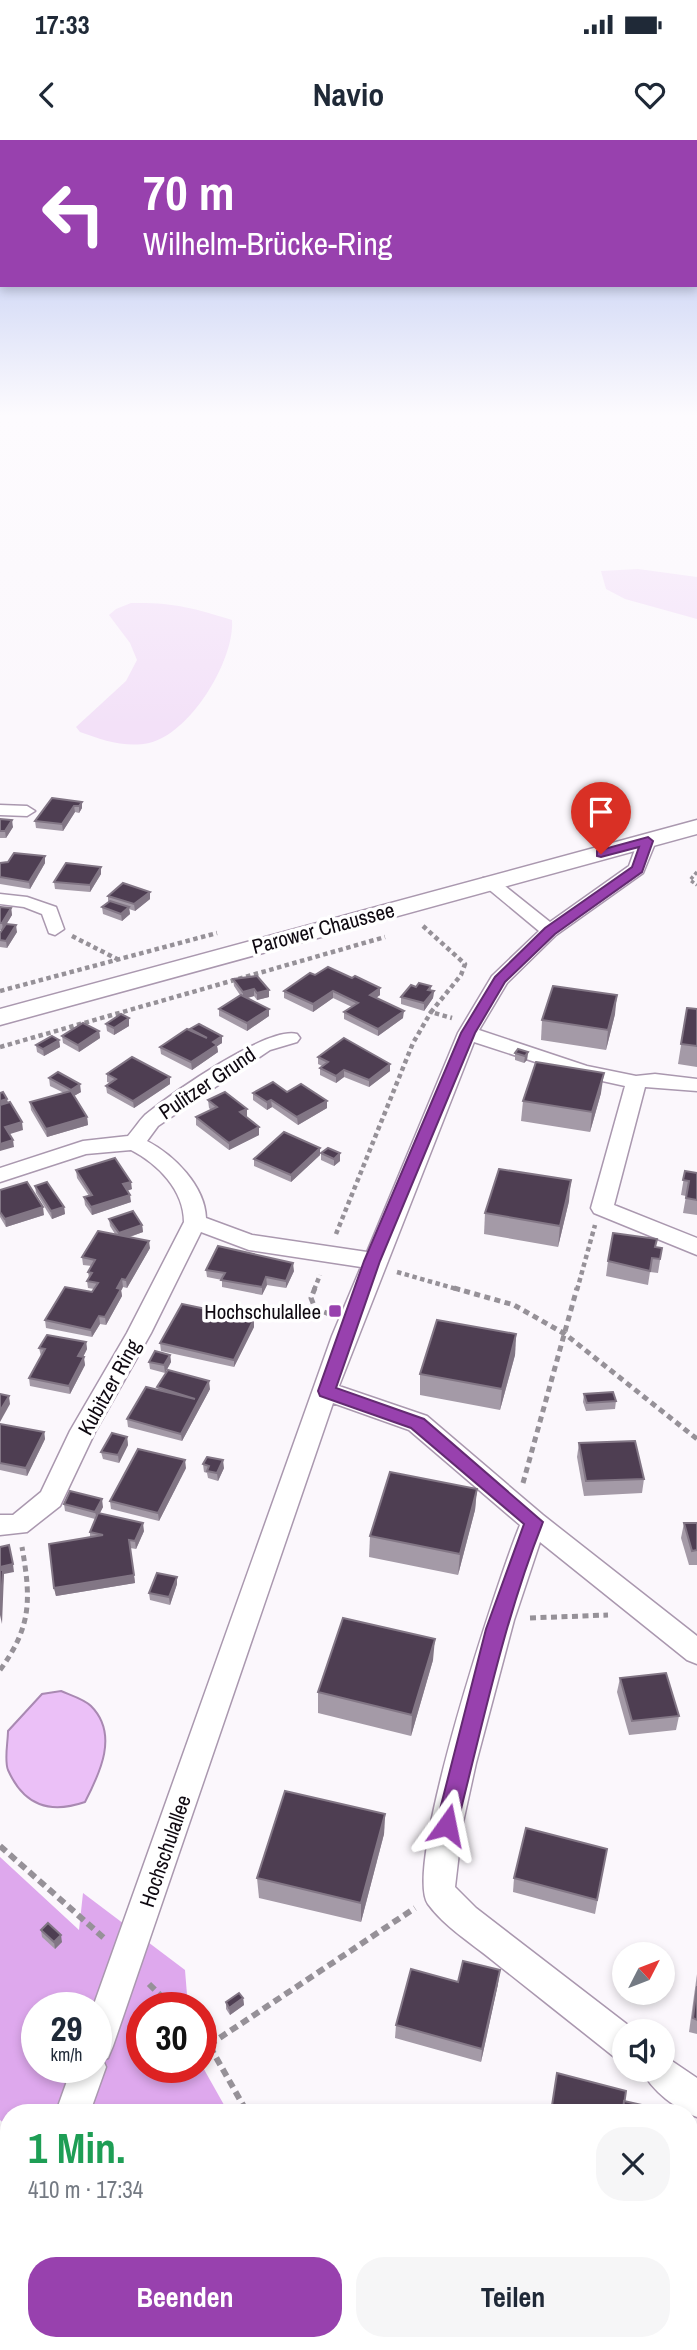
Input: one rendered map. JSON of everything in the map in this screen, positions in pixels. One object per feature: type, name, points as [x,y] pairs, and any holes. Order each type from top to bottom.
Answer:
[{"type":"street","points":[[0,810],[27,810]]},
{"type":"street","name":"Parower Chaussee","points":[[0,1017],[697,827]]},
{"type":"street","name":"Hochschulallee","points":[[112,2002],[344,1336],[372,1261],[470,1029],[499,980],[550,931],[637,869],[648,841]]},
{"type":"street","points":[[489,882],[550,931]]},
{"type":"street","points":[[0,899],[27,902],[50,911],[55,929]]},
{"type":"street","points":[[470,1029],[582,1070],[636,1082],[655,1080],[697,1085]]},
{"type":"street","name":"Pulitzer Grund","points":[[134,1143],[151,1121],[197,1089],[263,1046],[290,1038]]},
{"type":"street","points":[[636,1082],[602,1208],[697,1247]]},
{"type":"street","points":[[0,1175],[102,1144],[134,1143],[156,1157],[181,1181],[196,1202],[195,1222],[249,1242],[372,1261]]},
{"type":"street","name":"Kubitzer Ring","points":[[9,1525],[51,1499],[83,1431],[139,1333],[195,1222]]},
{"type":"street","points":[[326,1391],[418,1423],[534,1522],[697,1652]]},
{"type":"street","points":[[534,1522],[501,1613],[452,1798],[441,1852],[439,1893],[465,1919],[612,2034]]},
{"type":"street","points":[[674,2082],[697,2100]]},
{"type":"street","points":[[76,2104],[83,2083]]},
{"type":"path","points":[[697,872],[690,880],[697,885]]},
{"type":"path","points":[[411,929],[436,922]]},
{"type":"path","points":[[344,1336],[332,1332],[336,1317],[315,1308],[312,1298],[409,1053],[431,1012],[461,975],[465,964],[423,926]]},
{"type":"path","points":[[55,929],[117,959]]},
{"type":"path","points":[[0,1047],[387,936]]},
{"type":"path","points":[[431,1012],[470,1029]]},
{"type":"path","points":[[504,1497],[524,1483],[602,1208]]},
{"type":"path","points":[[397,1272],[514,1305],[565,1334],[697,1439]]},
{"type":"path","points":[[0,1670],[18,1641],[31,1601],[9,1525]]},
{"type":"path","points":[[501,1613],[534,1619],[635,1614],[642,1608]]},
{"type":"path","points":[[0,1846],[115,1947],[127,1961]]},
{"type":"path","points":[[217,2040],[439,1893]]},
{"type":"path","points":[[217,2059],[242,2104]]},
{"type":"shaded area","points":[[638,569],[697,577],[697,619],[625,599],[606,589],[601,571]]},
{"type":"shaded area","points":[[131,603],[183,607],[232,620],[231,636],[218,674],[194,711],[180,726],[149,743],[122,744],[80,732],[76,727],[126,681],[137,660],[130,643],[109,615]]},
{"type":"shaded area","points":[[61,1691],[81,1699],[91,1706],[99,1717],[104,1729],[104,1754],[85,1802],[72,1806],[49,1807],[30,1799],[14,1782],[7,1766],[8,1731],[42,1694]]},
{"type":"shaded area","points":[[0,1857],[79,1930],[83,1893],[185,1970],[187,1992],[126,1992],[126,2083],[212,2083],[224,2104],[0,2104]]},
{"type":"building","points":[[52,798],[82,802],[79,806],[74,806],[62,824],[35,821]]},
{"type":"building","points":[[0,819],[12,820],[5,831],[0,831]]},
{"type":"building","points":[[14,853],[45,856],[29,882],[0,877],[0,863],[8,862]]},
{"type":"building","points":[[66,863],[101,867],[90,885],[54,882]]},
{"type":"building","points":[[123,883],[150,892],[134,904],[108,896]]},
{"type":"building","points":[[110,901],[129,907],[121,914],[102,907]]},
{"type":"building","points":[[0,907],[11,908],[2,923],[0,923]]},
{"type":"building","points":[[6,924],[16,925],[6,941],[0,940],[0,933]]},
{"type":"building","points":[[328,967],[380,988],[370,995],[404,1011],[378,1029],[344,1012],[358,1003],[333,991],[313,1004],[284,991],[310,973],[315,975]]},
{"type":"building","points":[[257,976],[269,990],[257,993],[254,989],[243,992],[233,979]]},
{"type":"building","points":[[419,983],[431,986],[428,990],[434,991],[424,1003],[401,997],[411,985],[416,987]]},
{"type":"building","points":[[553,986],[617,995],[608,1030],[542,1020]]},
{"type":"building","points":[[241,995],[269,1009],[247,1023],[219,1009]]},
{"type":"building","points":[[687,1008],[697,1009],[697,1046],[681,1044]]},
{"type":"building","points":[[121,1014],[129,1018],[114,1028],[106,1024]]},
{"type":"building","points":[[83,1023],[99,1031],[78,1045],[62,1036]]},
{"type":"building","points":[[199,1024],[222,1036],[213,1042],[217,1045],[191,1062],[160,1047],[187,1029],[207,1038],[190,1029]]},
{"type":"building","points":[[52,1036],[59,1040],[43,1049],[36,1045]]},
{"type":"building","points":[[344,1038],[390,1064],[369,1080],[344,1070],[336,1076],[320,1068],[328,1062],[318,1057]]},
{"type":"building","points":[[518,1049],[528,1052],[525,1056],[515,1053]]},
{"type":"building","points":[[132,1057],[170,1077],[133,1101],[106,1086],[116,1079],[107,1074]]},
{"type":"building","points":[[536,1062],[604,1073],[592,1112],[523,1101]]},
{"type":"building","points":[[58,1072],[80,1084],[71,1090],[49,1078]]},
{"type":"building","points":[[273,1082],[287,1092],[301,1084],[327,1101],[297,1117],[271,1100],[267,1102],[253,1093]]},
{"type":"building","points":[[71,1091],[87,1117],[46,1129],[30,1102]]},
{"type":"building","points":[[3,1092],[7,1099],[0,1101],[0,1093]]},
{"type":"building","points":[[225,1092],[247,1109],[240,1112],[259,1127],[229,1143],[196,1117],[217,1107],[208,1100]]},
{"type":"building","points":[[10,1102],[22,1122],[5,1127],[13,1140],[0,1144],[0,1105]]},
{"type":"building","points":[[284,1132],[320,1148],[291,1175],[254,1159]]},
{"type":"building","points":[[328,1148],[340,1153],[334,1159],[321,1153]]},
{"type":"building","points":[[115,1158],[131,1182],[123,1184],[130,1195],[91,1207],[84,1197],[92,1195],[76,1170]]},
{"type":"building","points":[[499,1169],[571,1180],[560,1226],[485,1213]]},
{"type":"building","points":[[685,1171],[697,1173],[697,1200],[686,1198],[689,1181],[683,1180]]},
{"type":"building","points":[[27,1182],[43,1207],[5,1219],[0,1212],[0,1190]]},
{"type":"building","points":[[47,1182],[64,1207],[51,1211],[35,1186]]},
{"type":"building","points":[[133,1211],[142,1225],[119,1233],[109,1219]]},
{"type":"building","points":[[98,1231],[149,1241],[126,1280],[122,1279],[117,1288],[121,1289],[105,1317],[99,1316],[91,1330],[45,1320],[65,1287],[92,1292],[98,1283],[87,1281],[92,1273],[88,1272],[95,1260],[82,1257]]},
{"type":"building","points":[[613,1233],[657,1239],[655,1247],[662,1248],[660,1259],[652,1258],[650,1271],[608,1261]]},
{"type":"building","points":[[218,1246],[293,1263],[286,1281],[266,1277],[262,1287],[221,1280],[225,1273],[206,1270]]},
{"type":"building","points":[[182,1304],[254,1319],[234,1360],[160,1343]]},
{"type":"building","points":[[437,1320],[516,1334],[502,1389],[420,1374]]},
{"type":"building","points":[[47,1335],[86,1342],[78,1356],[84,1357],[69,1386],[29,1378],[45,1349],[39,1348]]},
{"type":"building","points":[[155,1351],[170,1355],[164,1365],[149,1362]]},
{"type":"building","points":[[168,1370],[209,1381],[181,1434],[127,1419],[146,1387],[195,1399],[157,1387]]},
{"type":"building","points":[[613,1392],[616,1401],[587,1403],[584,1394]]},
{"type":"building","points":[[0,1394],[9,1396],[0,1411]]},
{"type":"building","points":[[0,1424],[44,1432],[26,1468],[0,1463]]},
{"type":"building","points":[[112,1433],[127,1437],[118,1455],[101,1452]]},
{"type":"building","points":[[635,1441],[644,1479],[586,1481],[579,1443]]},
{"type":"building","points":[[138,1449],[185,1460],[158,1513],[110,1501]]},
{"type":"building","points":[[207,1457],[223,1460],[217,1473],[207,1471],[209,1466],[203,1464]]},
{"type":"building","points":[[390,1472],[477,1489],[460,1554],[370,1536]]},
{"type":"building","points":[[70,1491],[102,1499],[95,1512],[64,1504]]},
{"type":"building","points":[[98,1513],[143,1523],[135,1541],[129,1540],[134,1575],[54,1588],[49,1544],[103,1535],[90,1532]]},
{"type":"building","points":[[684,1523],[697,1523],[697,1550],[692,1551]]},
{"type":"building","points":[[9,1545],[13,1564],[0,1567],[0,1547]]},
{"type":"building","points":[[0,1570],[3,1570],[0,1615]]},
{"type":"building","points":[[157,1573],[177,1577],[169,1597],[149,1593]]},
{"type":"building","points":[[343,1618],[435,1639],[412,1715],[318,1692]]},
{"type":"building","points":[[666,1673],[679,1716],[632,1721],[620,1678]]},
{"type":"building","points":[[285,1791],[385,1814],[361,1903],[257,1878]]},
{"type":"building","points":[[526,1828],[607,1849],[597,1900],[514,1878]]},
{"type":"building","points":[[48,1923],[61,1935],[54,1942],[41,1930]]},
{"type":"building","points":[[463,1961],[500,1970],[482,2049],[396,2025],[411,1969],[458,1982]]},
{"type":"building","points":[[697,1986],[697,2020],[693,2018]]},
{"type":"building","points":[[239,1993],[243,1998],[229,2008],[226,2002]]},
{"type":"building","points":[[557,2073],[626,2091],[624,2104],[552,2104]]},
{"type":"place","name":"Hochschulallee","points":[[335,1311]]},
{"type":"route","points":[[447,1825],[496,1629],[513,1573],[534,1522],[418,1423],[326,1391],[372,1261],[468,1033],[499,980],[550,931],[637,869],[648,841],[601,854]]}]
